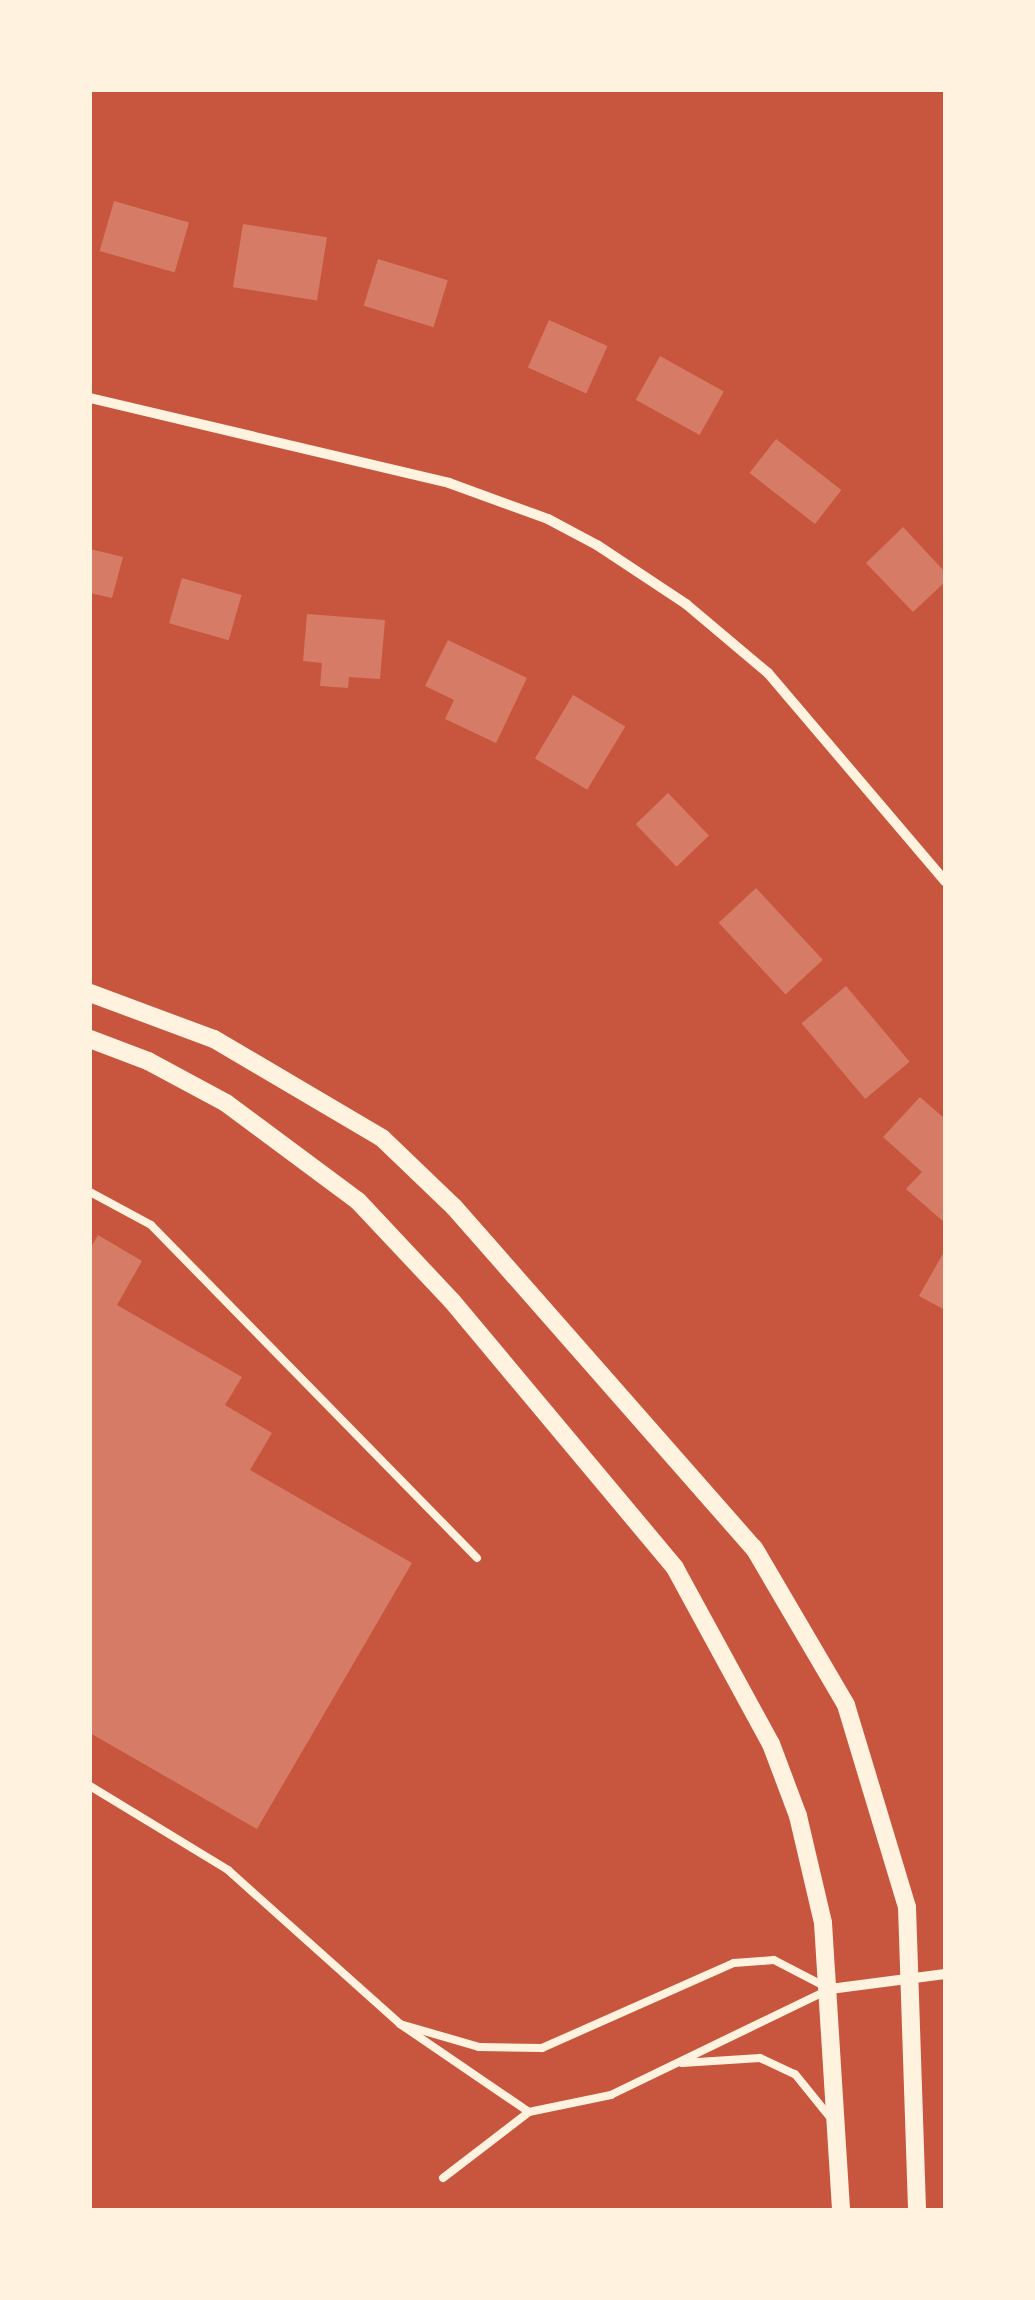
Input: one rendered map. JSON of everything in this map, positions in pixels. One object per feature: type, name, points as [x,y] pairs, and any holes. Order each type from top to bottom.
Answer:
[{"type":"street","points":[[90,398],[449,484],[548,519],[596,545],[686,604],[768,673],[945,881]]},
{"type":"street","points":[[90,993],[214,1039],[382,1138],[454,1207],[754,1548],[846,1705],[907,1907],[917,2210]]},
{"type":"street","points":[[90,1039],[148,1061],[226,1103],[358,1200],[452,1301],[675,1568],[778,1762],[823,1923],[841,2210]]},
{"type":"street","points":[[830,1990],[945,1974]]},
{"type":"lane","points":[[90,1192],[150,1225],[476,1558]]},
{"type":"lane","points":[[90,1786],[228,1870],[400,2024],[529,2112]]},
{"type":"lane","points":[[400,2024],[479,2048],[542,2048],[734,1963],[774,1960],[830,1990]]},
{"type":"lane","points":[[443,2178],[529,2112],[611,2094],[830,1990]]},
{"type":"lane","points":[[673,2065],[760,2058],[794,2074],[836,2127]]},
{"type":"building","points":[[114,201],[189,222],[175,272],[100,251]]},
{"type":"building","points":[[243,224],[327,237],[317,301],[233,287]]},
{"type":"building","points":[[378,259],[448,280],[433,327],[364,306]]},
{"type":"building","points":[[549,320],[607,346],[586,394],[528,368]]},
{"type":"building","points":[[660,356],[724,391],[700,435],[636,400]]},
{"type":"building","points":[[776,439],[841,490],[815,524],[750,473]]},
{"type":"building","points":[[903,527],[945,572],[945,582],[913,612],[866,563]]},
{"type":"building","points":[[90,549],[123,557],[112,598],[90,593]]},
{"type":"building","points":[[182,578],[242,595],[229,640],[169,623]]},
{"type":"building","points":[[307,614],[385,620],[380,679],[349,677],[348,688],[320,686],[322,663],[303,661]]},
{"type":"building","points":[[448,640],[527,678],[496,743],[445,719],[454,700],[425,686]]},
{"type":"building","points":[[573,695],[625,726],[587,790],[535,758]]},
{"type":"building","points":[[668,793],[709,835],[677,867],[636,824]]},
{"type":"building","points":[[756,888],[823,960],[786,994],[719,923]]},
{"type":"building","points":[[846,986],[910,1062],[865,1099],[802,1023]]},
{"type":"building","points":[[920,1097],[945,1119],[945,1223],[906,1189],[922,1172],[883,1137]]},
{"type":"building","points":[[98,1235],[142,1261],[117,1305],[242,1377],[225,1405],[272,1433],[250,1470],[412,1563],[257,1829],[90,1733],[90,1249]]},
{"type":"building","points":[[945,1250],[945,1310],[919,1296]]}]
